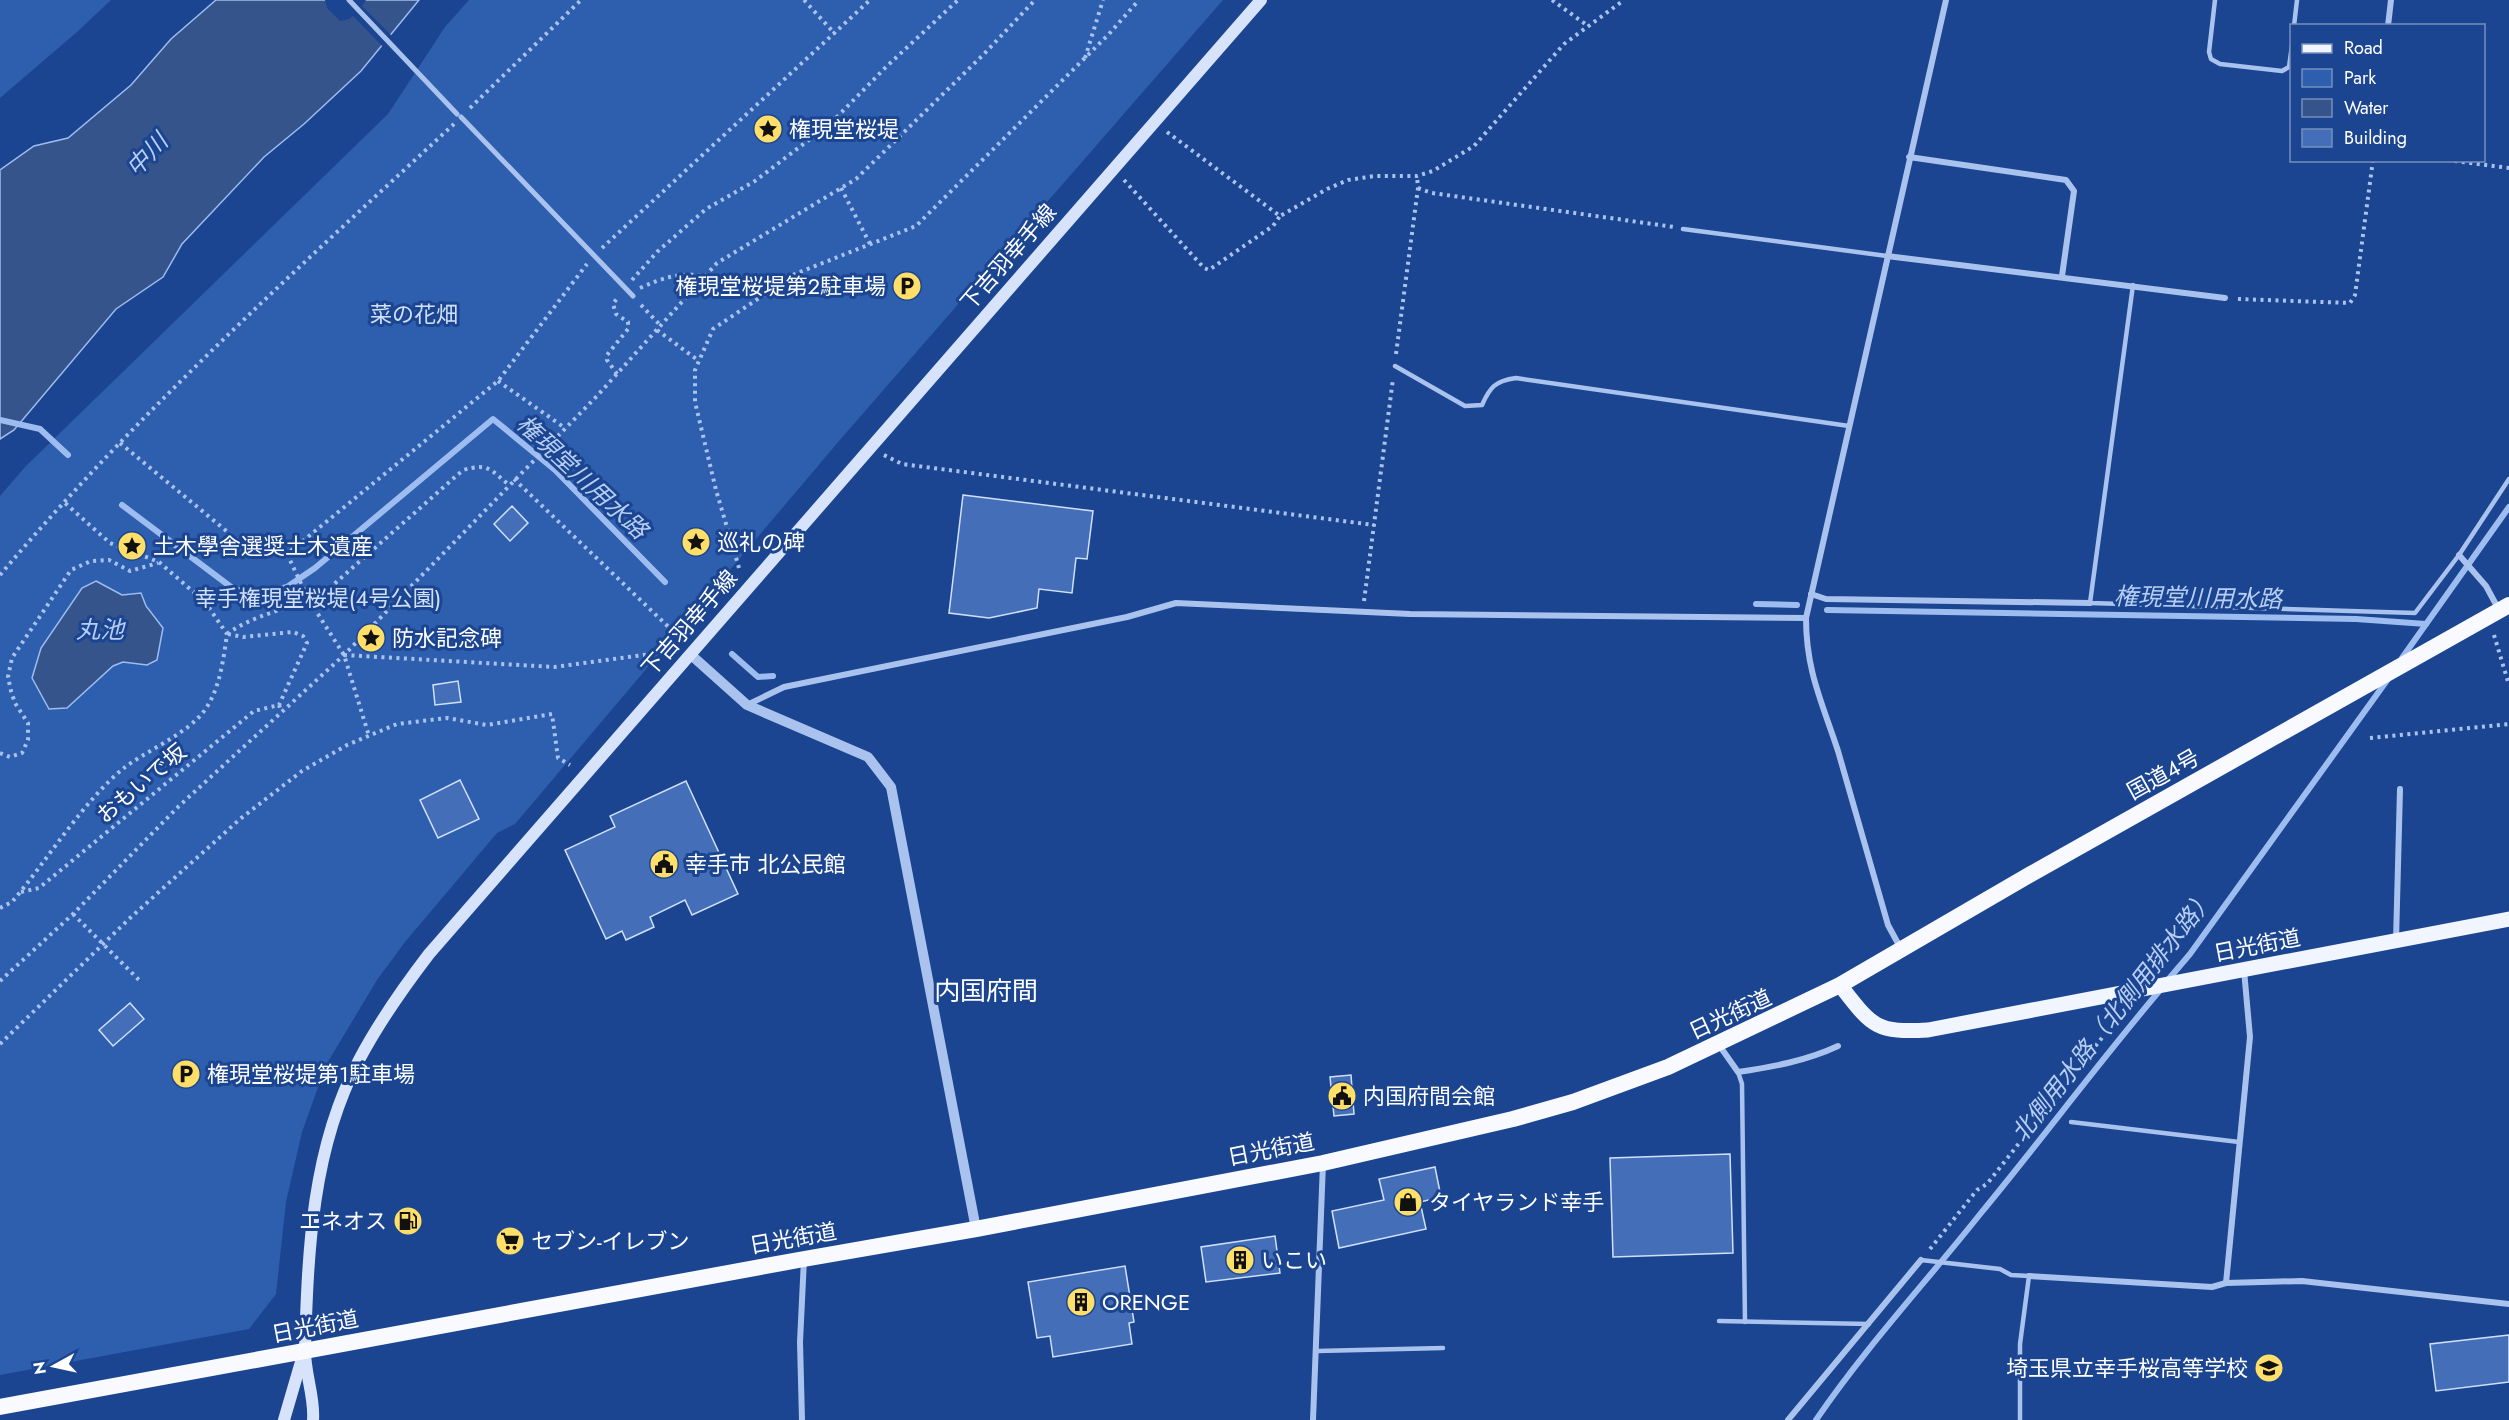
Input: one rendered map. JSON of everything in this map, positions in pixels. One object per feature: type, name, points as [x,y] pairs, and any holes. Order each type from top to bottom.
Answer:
[{"type":"highway","name":"国道4号","points":[[1840,985],[2499,611]]},
{"type":"highway","name":"日光街道","points":[[0,1407],[804,1259],[976,1230],[1323,1163],[1501,1122],[1573,1102],[1668,1067],[1840,985]]},
{"type":"main road","name":"下吉羽幸手線","points":[[305,1351],[311,1227],[320,1173],[333,1122],[358,1062],[396,999],[429,954],[1261,0]]},
{"type":"main road","name":"日光街道","points":[[1840,985],[1868,1018],[1884,1029],[1928,1030],[2509,919]]},
{"type":"main road","points":[[284,1420],[305,1351]]},
{"type":"main road","points":[[305,1351],[313,1420]]},
{"type":"street","points":[[349,0],[629,292]]},
{"type":"street","points":[[1901,949],[1888,925],[1837,750],[1816,689],[1806,648],[1806,618],[1946,0]]},
{"type":"street","points":[[2388,24],[2391,0]]},
{"type":"street","points":[[1909,157],[2066,180],[2074,191],[2062,276]]},
{"type":"street","points":[[1887,256],[2225,298]]},
{"type":"street","points":[[2459,555],[2486,586],[2499,611]]},
{"type":"street","points":[[1811,594],[1826,599],[2090,603]]},
{"type":"street","points":[[747,705],[784,687],[1127,617],[1176,603],[1363,612],[1806,618]]},
{"type":"street","points":[[690,654],[747,705],[868,758],[891,787],[976,1230]]},
{"type":"street","points":[[2396,941],[2400,789]]},
{"type":"street","points":[[2226,1283],[2250,1037],[2244,970]]},
{"type":"street","points":[[1718,1045],[1738,1072],[1771,1067],[1838,1046]]},
{"type":"street","points":[[1313,1420],[1323,1163]]},
{"type":"street","points":[[802,1420],[800,1342],[804,1259]]},
{"type":"street","points":[[1788,1420],[1921,1260]]},
{"type":"street","points":[[2029,1276],[2212,1287],[2226,1283],[2302,1281],[2509,1305]]},
{"type":"lane","points":[[2215,0],[2209,52],[2211,59],[2220,64],[2282,71],[2289,67],[2290,60]]},
{"type":"lane","points":[[2294,24],[2297,0]]},
{"type":"lane","points":[[1683,229],[1887,256]]},
{"type":"lane","points":[[2133,285],[2090,603],[2415,614],[2459,555],[2509,479]]},
{"type":"lane","points":[[1395,366],[1465,405],[1482,405],[1488,391],[1501,380],[1516,378],[1849,426]]},
{"type":"lane","points":[[1738,1072],[1742,1084],[1745,1322]]},
{"type":"lane","points":[[2071,1122],[2240,1142]]},
{"type":"lane","points":[[1921,1260],[2000,1269],[2011,1275],[2029,1276],[2020,1344],[2020,1420]]},
{"type":"lane","points":[[1719,1322],[1869,1324]]},
{"type":"lane","points":[[1317,1352],[1443,1348]]},
{"type":"path","points":[[0,575],[120,443],[240,323],[581,0]]},
{"type":"path","points":[[804,0],[835,34]]},
{"type":"path","points":[[120,443],[247,548],[287,554],[498,381],[593,256],[870,0]]},
{"type":"path","points":[[629,292],[657,252],[706,209],[755,181],[831,123],[958,0]]},
{"type":"path","points":[[0,981],[73,914],[179,806],[344,655],[566,428],[717,263],[856,179],[984,54],[1035,0]]},
{"type":"path","points":[[1084,59],[1103,0]]},
{"type":"path","points":[[740,568],[716,490],[695,402],[695,370],[713,330],[795,274],[916,226],[1084,59],[1138,0]]},
{"type":"path","points":[[1552,0],[1588,27]]},
{"type":"path","points":[[1114,168],[1204,268],[1209,270],[1273,226],[1280,216],[1327,189],[1348,180],[1376,176],[1417,176],[1432,171],[1474,146],[1564,44],[1624,0]]},
{"type":"path","points":[[1154,122],[1280,216]]},
{"type":"path","points":[[2225,298],[2350,303],[2355,296],[2373,162]]},
{"type":"path","points":[[2462,162],[2509,168]]},
{"type":"path","points":[[1363,612],[1418,188],[1417,176]]},
{"type":"path","points":[[841,188],[870,244]]},
{"type":"path","points":[[1418,188],[1432,193],[1683,229]]},
{"type":"path","points":[[617,374],[607,360],[607,355],[628,328],[628,322],[616,314],[613,304],[629,292],[661,278],[687,273],[705,276]]},
{"type":"path","points":[[629,292],[661,326]]},
{"type":"path","points":[[657,330],[699,361]]},
{"type":"path","points":[[498,381],[566,428]]},
{"type":"path","points":[[870,446],[902,464],[1374,525]]},
{"type":"path","points":[[0,908],[12,902],[21,892],[87,807],[123,769],[197,719],[216,688],[227,634],[243,622],[324,593],[463,470],[481,465],[488,467],[509,485]]},
{"type":"path","points":[[514,479],[679,637]]},
{"type":"path","points":[[64,503],[110,543],[159,562],[205,602],[227,634],[243,637],[293,633],[303,636],[307,643],[279,705],[281,711]]},
{"type":"path","points":[[287,554],[308,598],[344,655],[369,736]]},
{"type":"path","points":[[0,753],[10,757],[22,753],[28,740],[28,723],[15,703],[9,684],[12,658],[71,570],[91,561],[109,560],[130,571],[159,562]]},
{"type":"path","points":[[2499,611],[2509,685]]},
{"type":"path","points":[[344,655],[554,667],[666,652]]},
{"type":"path","name":"おもいで坂","points":[[21,892],[39,888],[254,711],[269,705],[279,705]]},
{"type":"path","points":[[0,1044],[104,944],[240,819],[302,771],[347,746],[397,724],[447,718],[487,725],[552,714],[558,758],[570,765]]},
{"type":"path","points":[[2370,738],[2509,724]]},
{"type":"path","points":[[73,914],[141,982]]},
{"type":"path","points":[[1937,1241],[1977,1190],[1988,1184],[2116,1020],[2120,1005]]},
{"type":"green space","points":[[0,0],[111,0],[0,98]]},
{"type":"green space","name":"幸手権現堂桜堤(4号公園)","points":[[469,0],[1223,0],[839,441],[515,824],[497,833],[405,942],[377,980],[326,1065],[302,1132],[286,1202],[276,1294],[249,1329],[0,1375],[0,496],[25,467],[388,114],[445,27]]},
{"type":"water","name":"中川","points":[[216,0],[419,0],[361,71],[304,124],[264,157],[182,244],[163,277],[116,309],[14,430],[0,439],[0,170],[34,146],[68,138],[131,85],[171,39]]},
{"type":"water","name":"丸池","points":[[96,581],[122,595],[141,593],[146,606],[163,628],[157,660],[147,665],[123,662],[113,666],[67,708],[49,709],[32,678],[41,648],[82,588]]},
{"type":"pier","points":[[325,0],[366,0],[362,6],[393,37],[384,48],[353,16],[340,21],[327,8]]},
{"type":"building","points":[[963,495],[1093,511],[1087,559],[1076,558],[1072,593],[1039,589],[1037,608],[989,618],[949,613]]},
{"type":"building","points":[[512,506],[528,523],[510,541],[494,524]]},
{"type":"building","points":[[458,681],[461,702],[435,705],[433,685]]},
{"type":"building","points":[[460,780],[479,819],[438,838],[420,800]]},
{"type":"building","points":[[686,781],[738,894],[692,915],[685,900],[650,917],[654,927],[626,940],[622,931],[606,939],[565,850],[615,827],[610,816]]},
{"type":"building","points":[[130,1003],[144,1019],[113,1046],[99,1030]]},
{"type":"building","name":"内国府間会館","points":[[1351,1075],[1354,1114],[1334,1116],[1330,1077]]},
{"type":"building","points":[[1730,1154],[1733,1253],[1613,1257],[1610,1158]]},
{"type":"building","points":[[1435,1167],[1441,1197],[1420,1202],[1426,1229],[1339,1248],[1332,1211],[1384,1200],[1379,1179]]},
{"type":"building","name":"いこい","points":[[1275,1236],[1280,1273],[1206,1282],[1201,1247]]},
{"type":"building","name":"ORENGE","points":[[1125,1266],[1134,1322],[1129,1323],[1132,1344],[1053,1357],[1050,1336],[1037,1338],[1028,1282]]},
{"type":"building","points":[[2509,1335],[2509,1382],[2436,1391],[2430,1344]]},
{"type":"waterway","name":"権現堂川用水路","points":[[122,505],[235,590],[267,592],[287,587],[315,568],[493,419],[555,470],[665,582]]},
{"type":"waterway","name":"権現堂川用水路","points":[[0,420],[40,429],[68,455]]},
{"type":"waterway","name":"権現堂川用水路","points":[[2402,658],[2509,507]]},
{"type":"waterway","name":"権現堂川用水路","points":[[1756,604],[1797,605]]},
{"type":"waterway","name":"権現堂川用水路","points":[[1827,610],[2356,619],[2426,624]]},
{"type":"waterway","name":"権現堂川用水路","points":[[732,654],[758,677],[773,676]]},
{"type":"waterway","name":"北側用水路（北側用排水路）","points":[[2167,981],[2190,954],[2388,679]]},
{"type":"waterway","name":"北側用水路（北側用排水路）","points":[[1816,1420],[1876,1341],[2161,989]]},
{"type":"place","name":"権現堂桜堤","points":[[768,129]]},
{"type":"place","name":"権現堂桜堤第2駐車場","points":[[907,286]]},
{"type":"place","name":"巡礼の碑","points":[[696,542]]},
{"type":"place","name":"土木學舎選奨土木遺産","points":[[132,546]]},
{"type":"place","name":"防水記念碑","points":[[371,638]]},
{"type":"place","name":"幸手市 北公民館","points":[[664,864]]},
{"type":"place","name":"権現堂桜堤第1駐車場","points":[[186,1074]]},
{"type":"place","name":"内国府間会館","points":[[1342,1096]]},
{"type":"place","name":"タイヤランド幸手","points":[[1408,1202]]},
{"type":"place","name":"エネオス","points":[[408,1221]]},
{"type":"place","name":"セブン-イレブン","points":[[510,1241]]},
{"type":"place","name":"いこい","points":[[1240,1260]]},
{"type":"place","name":"ORENGE","points":[[1081,1302]]},
{"type":"place","name":"埼玉県立幸手桜高等学校","points":[[2269,1368]]},
{"type":"district","name":"内国府間","points":[[986,991]]},
{"type":"park label","name":"菜の花畑","points":[[414,314]]}]
